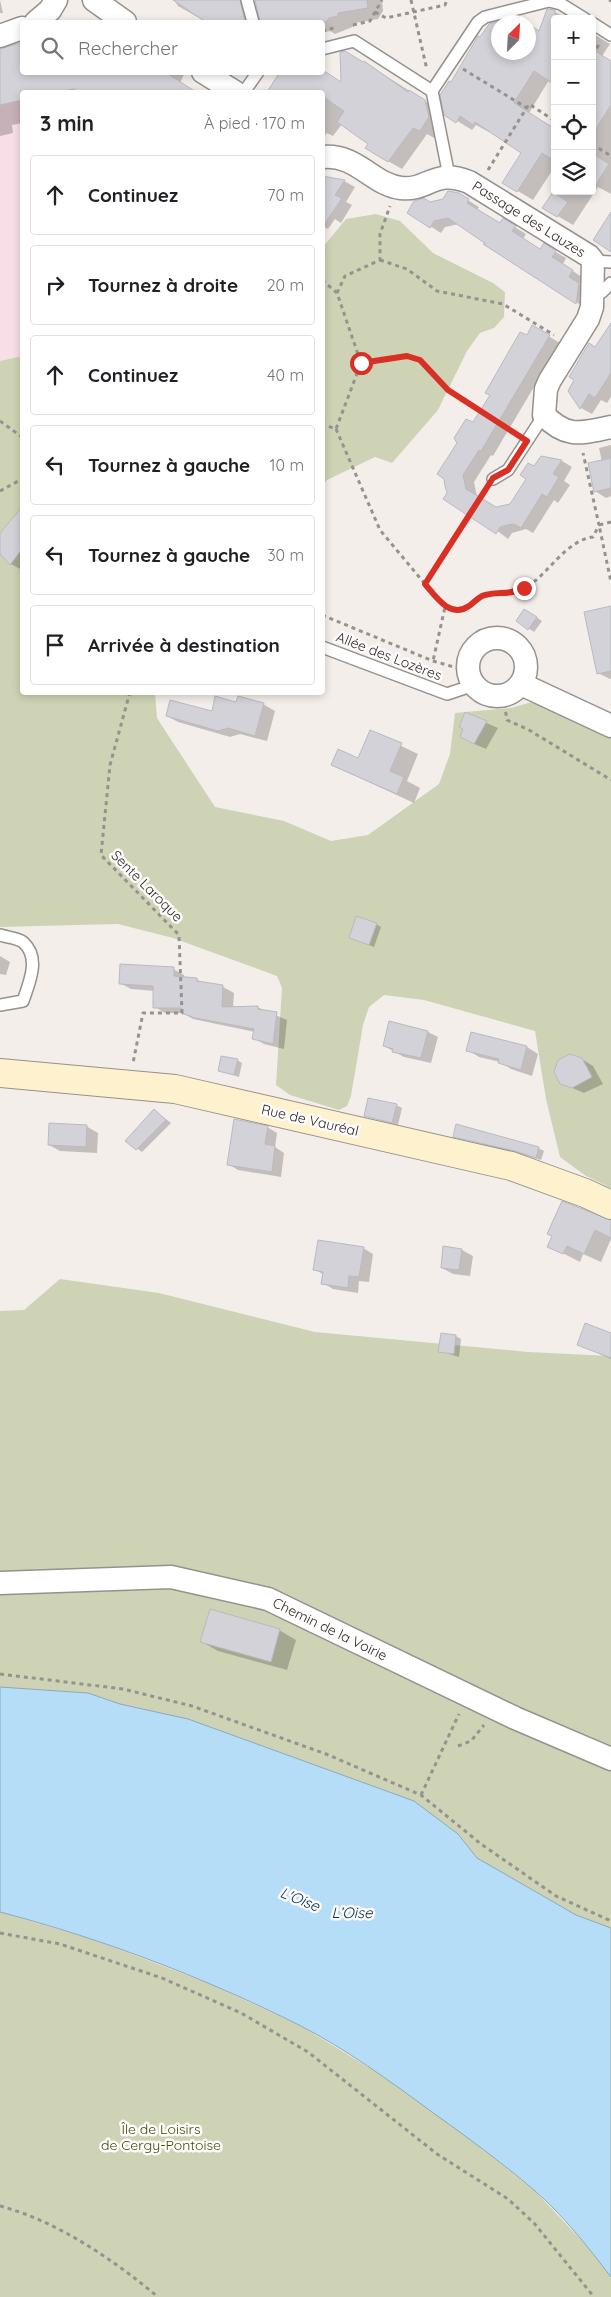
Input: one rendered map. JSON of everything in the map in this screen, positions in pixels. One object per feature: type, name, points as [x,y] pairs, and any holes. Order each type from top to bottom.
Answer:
[{"type":"street","points":[[38,20],[50,10],[56,0]]},
{"type":"street","points":[[94,0],[122,20]]},
{"type":"street","points":[[0,36],[20,29]]},
{"type":"street","points":[[208,75],[231,90]]},
{"type":"street","points":[[325,157],[345,159],[397,187],[414,187],[448,176]]},
{"type":"street","name":"Passage des Lauzes","points":[[448,176],[459,178],[478,187],[602,261],[601,288],[588,319],[546,389],[544,414]]},
{"type":"street","points":[[544,414],[560,428],[578,434],[611,427]]},
{"type":"street","points":[[512,690],[526,666],[524,657],[512,642],[503,639],[484,641],[476,646],[471,654],[471,678],[487,695],[512,690],[611,726]]},
{"type":"street","name":"Rue de Vauréal","points":[[0,1073],[176,1089],[511,1166],[585,1192],[611,1206]]},
{"type":"street","name":"Chemin de la Voirie","points":[[0,1583],[171,1578],[268,1600],[494,1708],[611,1759]]},
{"type":"lane","points":[[248,0],[253,20]]},
{"type":"lane","points":[[448,176],[432,91],[478,22],[485,17],[549,1],[561,4],[579,15]]},
{"type":"lane","points":[[596,26],[611,35]]},
{"type":"lane","points":[[325,49],[354,42],[432,91]]},
{"type":"lane","points":[[245,90],[256,75]]},
{"type":"lane","name":"Passage des Lauzes","points":[[493,478],[508,470],[544,414]]},
{"type":"lane","name":"Allée des Lozères","points":[[325,648],[447,694],[471,678]]},
{"type":"lane","points":[[0,936],[22,942],[33,956],[32,976],[23,1001],[0,1005]]},
{"type":"path","points":[[351,25],[370,21],[382,0]]},
{"type":"path","points":[[411,0],[432,91]]},
{"type":"path","points":[[375,12],[386,18],[445,4],[447,0]]},
{"type":"path","points":[[325,30],[342,27]]},
{"type":"path","points":[[452,62],[527,108]]},
{"type":"path","points":[[478,187],[529,104],[551,119]]},
{"type":"path","points":[[596,147],[611,156]]},
{"type":"path","points":[[380,260],[380,234],[397,187]]},
{"type":"path","points":[[338,293],[345,276],[380,260],[407,269],[437,291],[503,304],[571,346]]},
{"type":"path","points":[[325,282],[338,293],[361,363],[336,429],[380,530],[445,607],[457,610],[467,608],[483,595],[511,595],[541,577],[574,543],[582,538],[593,538],[599,525]]},
{"type":"path","points":[[361,363],[407,356],[420,360],[448,390],[527,441]]},
{"type":"path","points":[[0,421],[20,436]]},
{"type":"path","points":[[325,425],[336,429]]},
{"type":"path","points":[[578,434],[611,582]]},
{"type":"path","points":[[425,584],[493,478]]},
{"type":"path","points":[[0,491],[20,480]]},
{"type":"path","points":[[599,525],[611,522]]},
{"type":"path","points":[[433,661],[445,607]]},
{"type":"path","points":[[325,616],[456,669],[471,678]]},
{"type":"path","points":[[512,690],[507,720],[529,730],[611,780]]},
{"type":"path","name":"Sente Laroque","points":[[129,695],[110,765],[101,855],[180,935],[182,1013],[143,1013],[134,1058]]},
{"type":"path","points":[[0,1674],[123,1689],[192,1706],[326,1754],[421,1795],[481,1844],[556,1896],[611,1921]]},
{"type":"path","points":[[421,1795],[468,1695]]},
{"type":"path","points":[[458,1746],[470,1741],[481,1731],[494,1708]]},
{"type":"path","points":[[0,1933],[60,1944],[162,1978],[241,2013],[308,2052],[436,2154],[508,2199],[534,2223],[594,2297]]},
{"type":"path","points":[[0,2206],[33,2218],[72,2238],[158,2297]]},
{"type":"shaded area","points":[[20,42],[20,75],[168,75],[193,90],[20,90],[20,356],[0,361],[0,47]]},
{"type":"green space","points":[[376,214],[400,221],[433,253],[493,283],[505,292],[504,317],[494,328],[480,333],[467,351],[438,410],[392,463],[375,457],[327,480],[325,483],[325,245],[346,219]]},
{"type":"green space","points":[[20,356],[20,695],[155,695],[157,718],[215,807],[284,821],[331,841],[368,835],[439,784],[450,754],[455,713],[511,708],[532,702],[611,738],[611,1188],[586,1176],[560,1157],[546,1099],[535,1031],[424,1000],[384,995],[369,1007],[363,1025],[351,1096],[347,1106],[339,1110],[290,1095],[276,1085],[282,988],[277,976],[173,938],[118,924],[0,927],[0,361]]},
{"type":"green space","points":[[60,1279],[159,1293],[315,1332],[528,1352],[611,1356],[611,1928],[576,1915],[477,1858],[458,1834],[414,1801],[188,1719],[120,1704],[88,1693],[0,1687],[0,1311],[24,1310]]},
{"type":"green space","name":"Île de Loisirs de Cergy-Pontoise","points":[[0,1912],[95,1940],[210,1984],[301,2026],[378,2073],[468,2137],[535,2191],[587,2246],[611,2277],[611,2297],[0,2297]]},
{"type":"water","name":"L’Oise","points":[[0,1687],[88,1693],[120,1704],[188,1719],[414,1801],[458,1834],[477,1858],[576,1915],[611,1928],[611,2277],[565,2221],[534,2190],[458,2131],[384,2077],[334,2044],[227,1991],[153,1961],[77,1934],[0,1912]]},
{"type":"building","points":[[173,0],[240,0],[245,20],[203,20]]},
{"type":"building","points":[[255,0],[367,0],[368,8],[338,13],[338,16],[329,18],[326,22],[325,20],[260,20]]},
{"type":"building","points":[[547,9],[555,10],[555,15],[551,15],[551,82],[534,71],[514,103],[551,126],[551,159],[542,153],[517,192],[502,183],[521,153],[475,122],[473,125],[460,116],[456,123],[444,115],[440,95],[449,81],[451,82],[478,36],[480,37],[489,24],[491,23],[491,60],[536,60],[536,29],[539,31]]},
{"type":"building","points":[[20,43],[20,75],[170,75],[193,90],[20,90],[20,100],[0,105],[0,49]]},
{"type":"building","points":[[345,51],[364,61],[408,92],[409,90],[425,100],[429,117],[420,131],[413,128],[388,162],[365,148],[368,144],[337,122],[344,111],[325,98],[325,90],[268,90],[278,75],[325,75],[326,72],[341,82],[340,52]]},
{"type":"building","points":[[596,52],[611,61],[611,105],[596,129]]},
{"type":"building","points":[[596,156],[609,164],[596,185]]},
{"type":"building","points":[[325,177],[345,180],[335,195],[342,198],[325,224]]},
{"type":"building","points":[[448,191],[459,193],[469,199],[467,203],[500,223],[503,218],[516,226],[512,231],[540,249],[544,243],[556,251],[552,257],[573,270],[569,277],[579,283],[576,304],[483,244],[486,244],[448,218],[434,221],[430,228],[407,213],[414,201],[424,198],[430,202],[443,199]]},
{"type":"building","points":[[551,195],[558,195],[568,202],[557,217],[542,208]]},
{"type":"building","points":[[611,212],[611,252],[593,240]]},
{"type":"building","points":[[611,323],[611,373],[595,398],[589,394],[580,409],[568,391],[574,380],[569,377],[589,343],[595,347]]},
{"type":"building","points":[[532,325],[550,335],[481,451],[479,450],[463,475],[466,489],[496,507],[510,504],[526,479],[520,475],[528,463],[534,466],[541,456],[562,460],[553,474],[559,477],[547,497],[542,494],[521,528],[514,524],[507,525],[500,527],[496,534],[443,499],[447,493],[444,479],[437,474],[457,443],[454,438],[466,419],[473,422],[490,395],[485,393],[520,332],[527,335]]},
{"type":"building","points":[[611,458],[611,488],[594,492],[588,463]]},
{"type":"building","points":[[20,509],[20,552],[10,565],[0,554],[0,533]]},
{"type":"building","points":[[611,606],[611,671],[597,674],[584,612]]},
{"type":"building","points":[[524,609],[537,617],[528,630],[516,621]]},
{"type":"building","points":[[215,696],[236,702],[238,696],[264,703],[255,736],[228,728],[218,731],[166,716],[170,700],[212,711]]},
{"type":"building","points":[[465,712],[487,721],[474,744],[460,737],[463,729],[459,727]]},
{"type":"building","points":[[370,730],[402,743],[390,771],[404,777],[397,794],[331,765],[338,749],[358,758]]},
{"type":"building","points":[[356,916],[377,923],[369,945],[349,938]]},
{"type":"building","points":[[120,964],[174,967],[174,976],[197,978],[197,981],[223,985],[222,1007],[258,1006],[258,1009],[277,1012],[273,1044],[252,1039],[254,1029],[195,1018],[181,1013],[181,1008],[153,1008],[153,986],[119,984]]},
{"type":"building","points":[[389,1021],[428,1031],[421,1058],[392,1052],[393,1049],[383,1046]]},
{"type":"building","points":[[471,1032],[527,1046],[521,1070],[498,1063],[499,1059],[466,1051]]},
{"type":"building","points":[[570,1054],[582,1058],[592,1077],[572,1088],[560,1084],[554,1072],[558,1060]]},
{"type":"building","points":[[221,1056],[238,1059],[234,1075],[218,1071]]},
{"type":"building","points":[[368,1098],[397,1104],[392,1123],[364,1116]]},
{"type":"building","points":[[154,1109],[166,1120],[136,1150],[125,1141]]},
{"type":"building","points":[[234,1119],[268,1126],[265,1144],[275,1146],[272,1172],[227,1165]]},
{"type":"building","points":[[49,1123],[87,1125],[86,1147],[48,1145]]},
{"type":"building","points":[[456,1124],[539,1147],[536,1158],[515,1151],[453,1137]]},
{"type":"building","points":[[562,1201],[611,1220],[611,1238],[595,1230],[584,1254],[567,1246],[563,1254],[547,1247],[552,1236],[547,1234]]},
{"type":"building","points":[[318,1240],[364,1247],[359,1277],[349,1276],[348,1288],[321,1284],[323,1272],[313,1270]]},
{"type":"building","points":[[443,1246],[462,1249],[459,1270],[441,1268]]},
{"type":"building","points":[[585,1323],[611,1333],[611,1358],[577,1345]]},
{"type":"building","points":[[441,1333],[456,1335],[454,1354],[438,1352]]},
{"type":"building","points":[[210,1609],[280,1629],[271,1662],[200,1642]]},
{"type":"route","points":[[361,363],[407,356],[420,360],[448,390],[527,441],[508,470],[493,478],[425,584],[445,607],[457,610],[467,608],[483,595],[511,595],[524,588]]},
{"type":"water label","name":"L'Oise","points":[[300,1899]]}]
